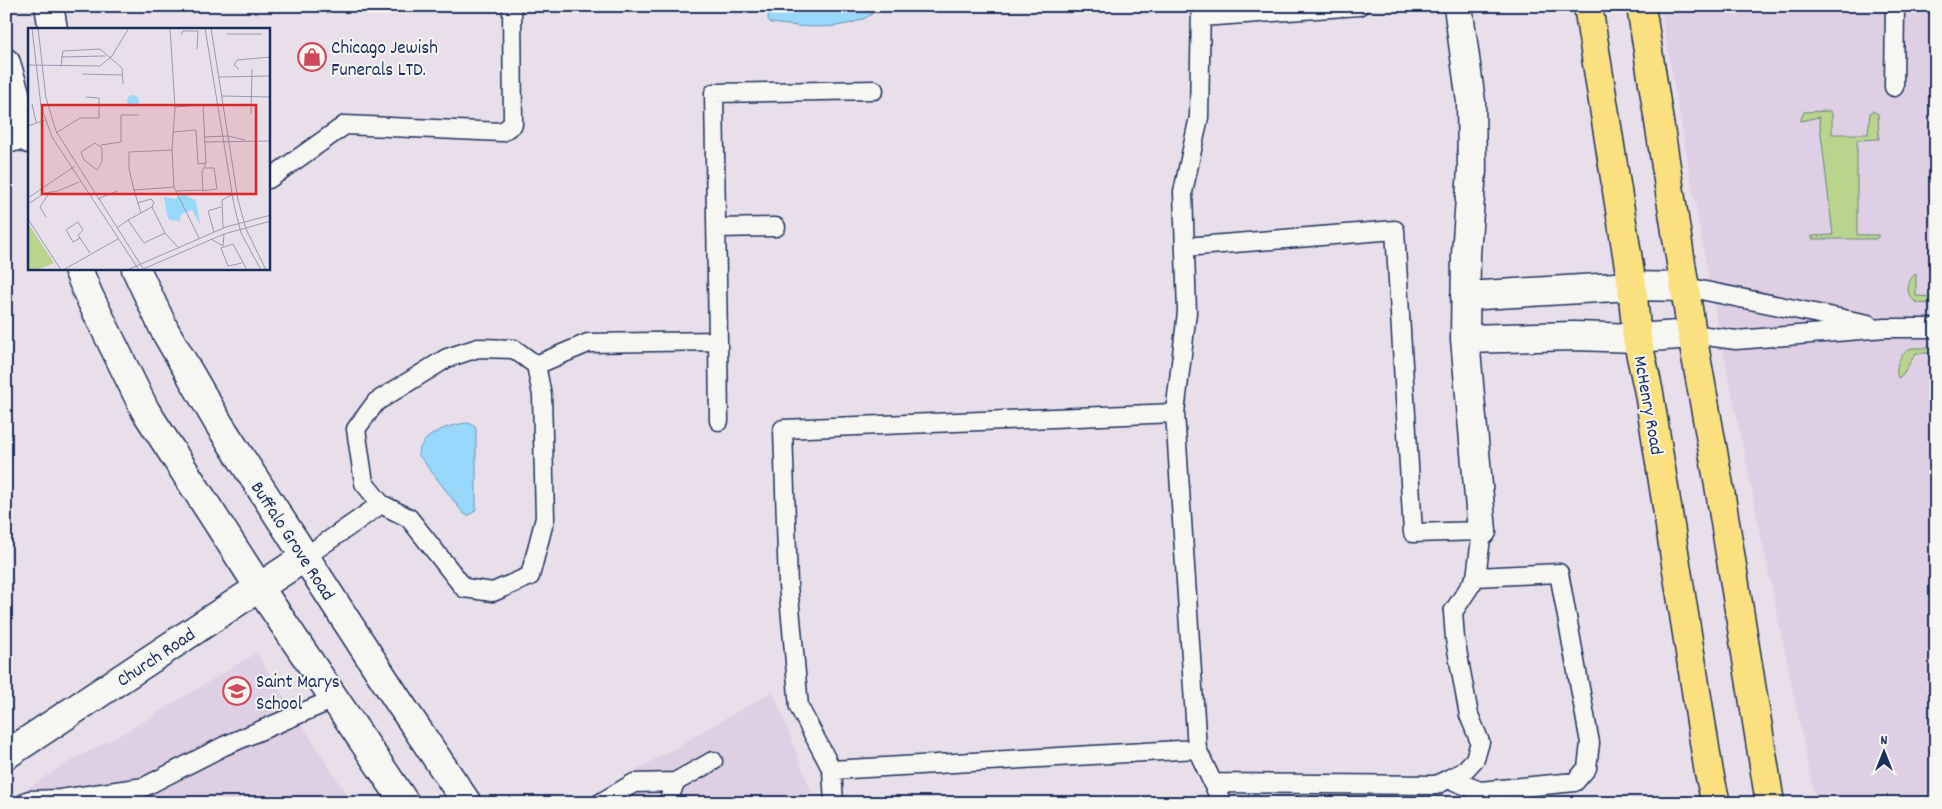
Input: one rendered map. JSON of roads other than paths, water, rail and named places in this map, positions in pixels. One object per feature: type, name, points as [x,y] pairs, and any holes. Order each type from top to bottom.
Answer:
[{"type":"main road","points":[[49,6],[54,28]]},
{"type":"main road","points":[[1458,6],[1470,102],[1472,170],[1466,254],[1466,338],[1482,531]]},
{"type":"main road","name":"McHenry Road","points":[[1588,6],[1632,286],[1637,338],[1649,393],[1709,773],[1716,803]]},
{"type":"main road","points":[[1641,6],[1692,334],[1770,803]]},
{"type":"main road","points":[[6,63],[28,136]]},
{"type":"main road","points":[[78,270],[88,294],[146,410],[259,587],[405,803]]},
{"type":"main road","name":"Buffalo Grove Road","points":[[136,270],[166,331],[219,424],[397,699],[467,803]]},
{"type":"main road","points":[[1465,296],[1632,286],[1686,287]]},
{"type":"main road","points":[[1466,338],[1574,336],[1637,338],[1692,334]]},
{"type":"main road","name":"Church Road","points":[[6,755],[305,557]]},
{"type":"lane","points":[[270,178],[345,125],[502,132],[513,124],[512,6]]},
{"type":"lane","points":[[1222,803],[1197,749],[1175,413],[1187,312],[1183,192],[1199,117],[1201,11],[1360,6]]},
{"type":"lane","points":[[1894,87],[1895,6]]},
{"type":"lane","points":[[719,421],[714,93],[874,90]]},
{"type":"lane","points":[[6,144],[28,139]]},
{"type":"lane","points":[[717,228],[776,227]]},
{"type":"lane","points":[[1185,247],[1394,230],[1413,534],[1482,531],[1476,577],[1453,612],[1455,639],[1469,715],[1480,742],[1474,759],[1462,772],[1436,785],[1212,783]]},
{"type":"lane","points":[[1686,287],[1885,328]]},
{"type":"lane","points":[[1692,334],[1736,340],[1885,328],[1936,328]]},
{"type":"lane","points":[[536,365],[588,343],[718,342]]},
{"type":"lane","points":[[478,348],[514,349],[536,365],[542,395],[545,518],[530,576],[493,592],[464,588],[409,518],[381,504],[364,483],[356,429],[376,402],[447,358],[478,348]]},
{"type":"lane","points":[[834,803],[832,770],[799,707],[788,585],[784,429],[1175,413]]},
{"type":"lane","points":[[305,557],[381,504]]},
{"type":"lane","points":[[1450,779],[1480,791],[1575,782],[1587,768],[1590,743],[1559,572],[1476,577]]},
{"type":"lane","points":[[25,803],[29,800],[62,800],[144,787],[224,746],[334,699]]},
{"type":"lane","points":[[832,770],[1197,749]]},
{"type":"lane","points":[[600,803],[634,783],[675,782],[713,761]]},
{"type":"lane","points":[[668,803],[675,782]]},
{"type":"water","points":[[769,6],[872,6],[872,14],[849,24],[823,27],[796,26],[771,23],[768,20]]},
{"type":"water","points":[[469,423],[476,429],[476,509],[468,516],[464,514],[418,454],[425,440],[431,435],[454,425]]},
{"type":"place","name":"Chicago Jewish Funerals LTD.","points":[[312,57]]},
{"type":"place","name":"Saint Marys School","points":[[237,691]]}]
